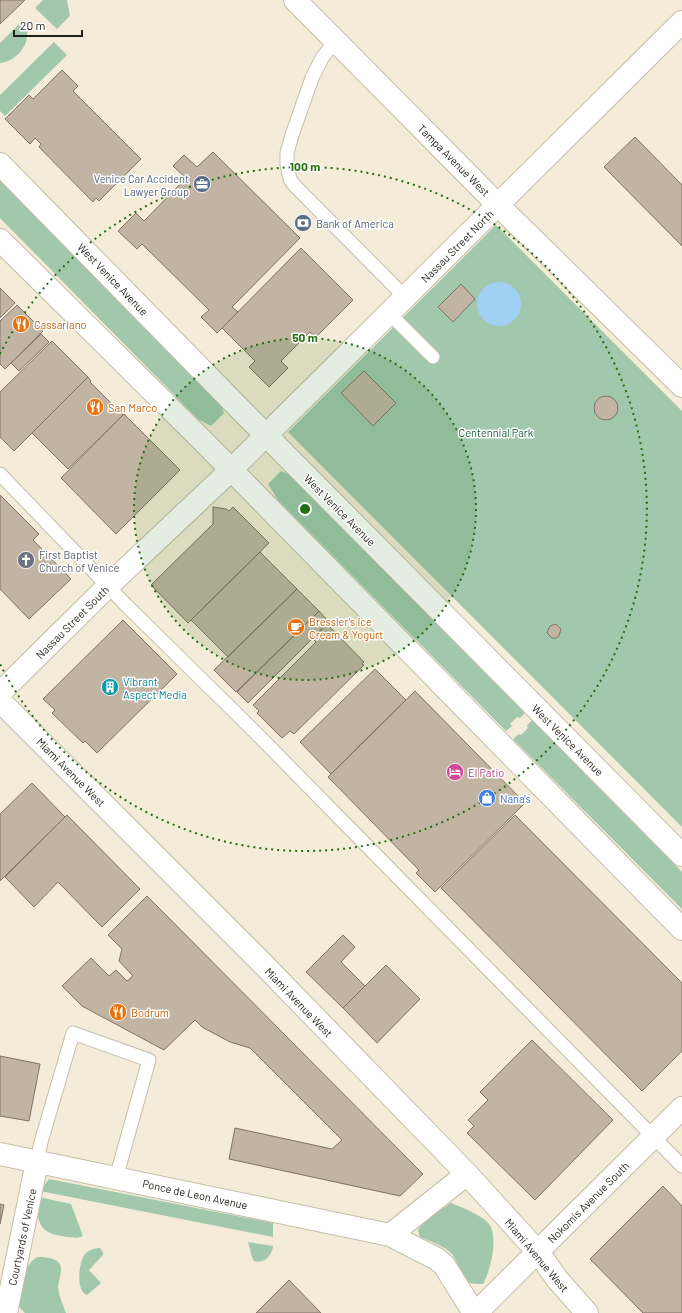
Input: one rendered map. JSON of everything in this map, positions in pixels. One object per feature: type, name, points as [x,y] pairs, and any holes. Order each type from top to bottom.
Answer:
[{"type":"street","name":"Tampa Avenue West","points":[[295,0],[498,205],[680,378]]},
{"type":"street","name":"Nassau Street North","points":[[231,470],[682,22]]},
{"type":"street","name":"West Venice Avenue","points":[[0,164],[682,855]]},
{"type":"street","points":[[0,240],[231,470],[682,929]]},
{"type":"street","name":"Nassau Street South","points":[[0,693],[108,586],[231,470]]},
{"type":"street","name":"Miami Avenue West","points":[[0,701],[263,964],[467,1174],[538,1252],[557,1279],[587,1313]]},
{"type":"street","name":"Nokomis Avenue South","points":[[475,1313],[682,1108]]},
{"type":"street","name":"Ponce de Leon Avenue","points":[[0,1154],[390,1235],[444,1264],[475,1313]]},
{"type":"street","name":"Courtyards of Venice","points":[[6,1313],[37,1162]]},
{"type":"street","points":[[390,1235],[467,1174]]},
{"type":"lane","points":[[335,41],[322,58],[312,78],[292,135],[287,153],[287,165],[290,179],[294,185],[405,297]]},
{"type":"lane","points":[[390,313],[433,357]]},
{"type":"lane","points":[[0,474],[108,586],[257,734],[682,1166]]},
{"type":"lane","points":[[37,1162],[41,1142],[73,1033],[149,1060],[116,1178]]},
{"type":"green space","points":[[43,0],[67,0],[70,16],[57,29],[35,8]]},
{"type":"green space","points":[[23,20],[27,31],[25,45],[18,54],[10,60],[0,63],[0,43]]},
{"type":"green space","points":[[54,42],[67,55],[5,116],[0,111],[0,95]]},
{"type":"green space","points":[[0,180],[217,399],[224,413],[211,426],[198,419],[0,218]]},
{"type":"green space","name":"Centennial Park","points":[[496,225],[682,411],[682,827],[288,432]]},
{"type":"green space","points":[[281,471],[292,476],[525,713],[520,718],[517,717],[510,724],[512,726],[506,731],[278,500],[268,484]]},
{"type":"green space","points":[[532,720],[682,872],[682,909],[513,739],[519,734],[521,735],[528,728],[527,726]]},
{"type":"green space","points":[[49,1179],[273,1223],[273,1237],[40,1191]]},
{"type":"green space","points":[[39,1197],[71,1204],[83,1236],[76,1238],[59,1236],[45,1230],[39,1221]]},
{"type":"green space","points":[[451,1203],[482,1217],[489,1224],[492,1230],[493,1246],[491,1263],[483,1284],[467,1282],[463,1279],[455,1259],[448,1250],[420,1237],[418,1230],[424,1221]]},
{"type":"green space","points":[[248,1242],[273,1246],[271,1253],[264,1260],[258,1262],[254,1261]]},
{"type":"green space","points":[[96,1248],[100,1248],[103,1255],[89,1270],[101,1283],[87,1295],[81,1288],[79,1276],[81,1263],[85,1254]]},
{"type":"green space","points":[[38,1257],[51,1258],[60,1264],[61,1272],[58,1288],[66,1313],[25,1313],[19,1307],[25,1272],[32,1261]]},
{"type":"water","points":[[499,282],[511,286],[517,292],[521,304],[517,316],[511,322],[499,326],[487,322],[481,316],[477,304],[481,292],[487,286]]},
{"type":"building","points":[[0,0],[25,0],[0,24]]},
{"type":"building","points":[[62,70],[78,86],[73,91],[141,159],[99,201],[96,198],[93,202],[39,147],[41,144],[35,138],[30,144],[5,119],[29,95],[33,99]]},
{"type":"building","points":[[635,137],[682,185],[682,246],[604,167]]},
{"type":"building","points":[[213,152],[300,238],[232,307],[238,312],[217,333],[201,317],[209,310],[142,244],[137,249],[118,231],[136,213],[144,221],[186,178],[173,166],[184,155],[197,167]]},
{"type":"building","points":[[301,248],[353,300],[315,338],[310,332],[281,361],[288,368],[269,387],[249,367],[255,361],[222,328]]},
{"type":"building","points":[[461,284],[475,299],[453,322],[438,307]]},
{"type":"building","points":[[0,288],[15,303],[0,318]]},
{"type":"building","points":[[17,305],[43,331],[5,369],[0,364],[0,321]]},
{"type":"building","points":[[41,334],[49,342],[19,371],[11,363]]},
{"type":"building","points":[[52,341],[88,377],[14,451],[0,437],[0,392]]},
{"type":"building","points":[[364,371],[396,403],[373,426],[341,393]]},
{"type":"building","points":[[88,377],[91,381],[90,382],[123,415],[68,469],[32,433]]},
{"type":"building","points":[[601,396],[611,396],[618,403],[618,413],[611,420],[601,420],[594,413],[594,403]]},
{"type":"building","points":[[124,414],[180,470],[116,534],[61,478]]},
{"type":"building","name":"First Baptist Church of Venice","points":[[0,495],[39,534],[33,540],[71,579],[29,619],[0,589]]},
{"type":"building","points":[[213,507],[226,509],[229,511],[233,507],[269,543],[188,623],[151,585],[213,524]]},
{"type":"building","points":[[260,552],[297,589],[228,657],[191,620]]},
{"type":"building","points":[[297,589],[319,611],[236,692],[214,670]]},
{"type":"building","points":[[319,611],[329,622],[248,703],[237,692]]},
{"type":"building","name":"Vibrant Aspect Media","points":[[123,620],[177,674],[97,753],[85,741],[83,743],[52,713],[55,710],[43,699]]},
{"type":"building","points":[[327,624],[364,662],[362,664],[364,665],[294,734],[290,731],[282,738],[257,713],[259,711],[253,705],[316,642],[312,638]]},
{"type":"building","points":[[556,624],[561,629],[559,636],[552,638],[547,633],[550,626]]},
{"type":"building","points":[[375,669],[406,700],[331,774],[300,742]]},
{"type":"building","points":[[415,691],[525,803],[435,892],[416,873],[419,870],[328,777]]},
{"type":"building","points":[[32,783],[65,817],[0,881],[0,814]]},
{"type":"building","points":[[67,815],[140,889],[102,927],[58,882],[34,907],[5,877]]},
{"type":"building","points":[[515,815],[682,983],[682,1051],[642,1091],[441,888]]},
{"type":"building","points":[[147,896],[423,1174],[400,1196],[229,1159],[235,1128],[332,1149],[342,1140],[250,1048],[230,1042],[202,1027],[195,1020],[164,1050],[82,1006],[62,986],[91,958],[109,976],[116,970],[127,981],[133,976],[119,961],[122,949],[108,935]]},
{"type":"building","points":[[343,935],[355,947],[341,962],[365,986],[343,1008],[306,972]]},
{"type":"building","points":[[386,965],[420,999],[377,1043],[343,1008]]},
{"type":"building","points":[[532,1040],[613,1120],[535,1200],[467,1133],[474,1126],[468,1120],[488,1100],[480,1092]]},
{"type":"building","points":[[0,1056],[40,1064],[29,1121],[0,1116]]},
{"type":"building","points":[[663,1186],[682,1206],[682,1313],[643,1313],[590,1259]]},
{"type":"building","points":[[0,1204],[4,1205],[0,1224]]},
{"type":"building","points":[[289,1280],[321,1313],[256,1313]]},
{"type":"place","name":"Venice Car Accident Lawyer Group","points":[[202,184]]},
{"type":"place","name":"Bank of America","points":[[303,223]]},
{"type":"place","name":"Cassariano","points":[[21,324]]},
{"type":"place","name":"San Marco","points":[[95,407]]},
{"type":"place","name":"First Baptist Church of Venice","points":[[26,560]]},
{"type":"place","name":"Bressler's Ice Cream & Yogurt","points":[[296,627]]},
{"type":"place","name":"Vibrant Aspect Media","points":[[110,687]]},
{"type":"place","name":"El Patio","points":[[455,772]]},
{"type":"place","name":"Nana's","points":[[487,798]]},
{"type":"place","name":"Bodrum","points":[[118,1012]]}]
